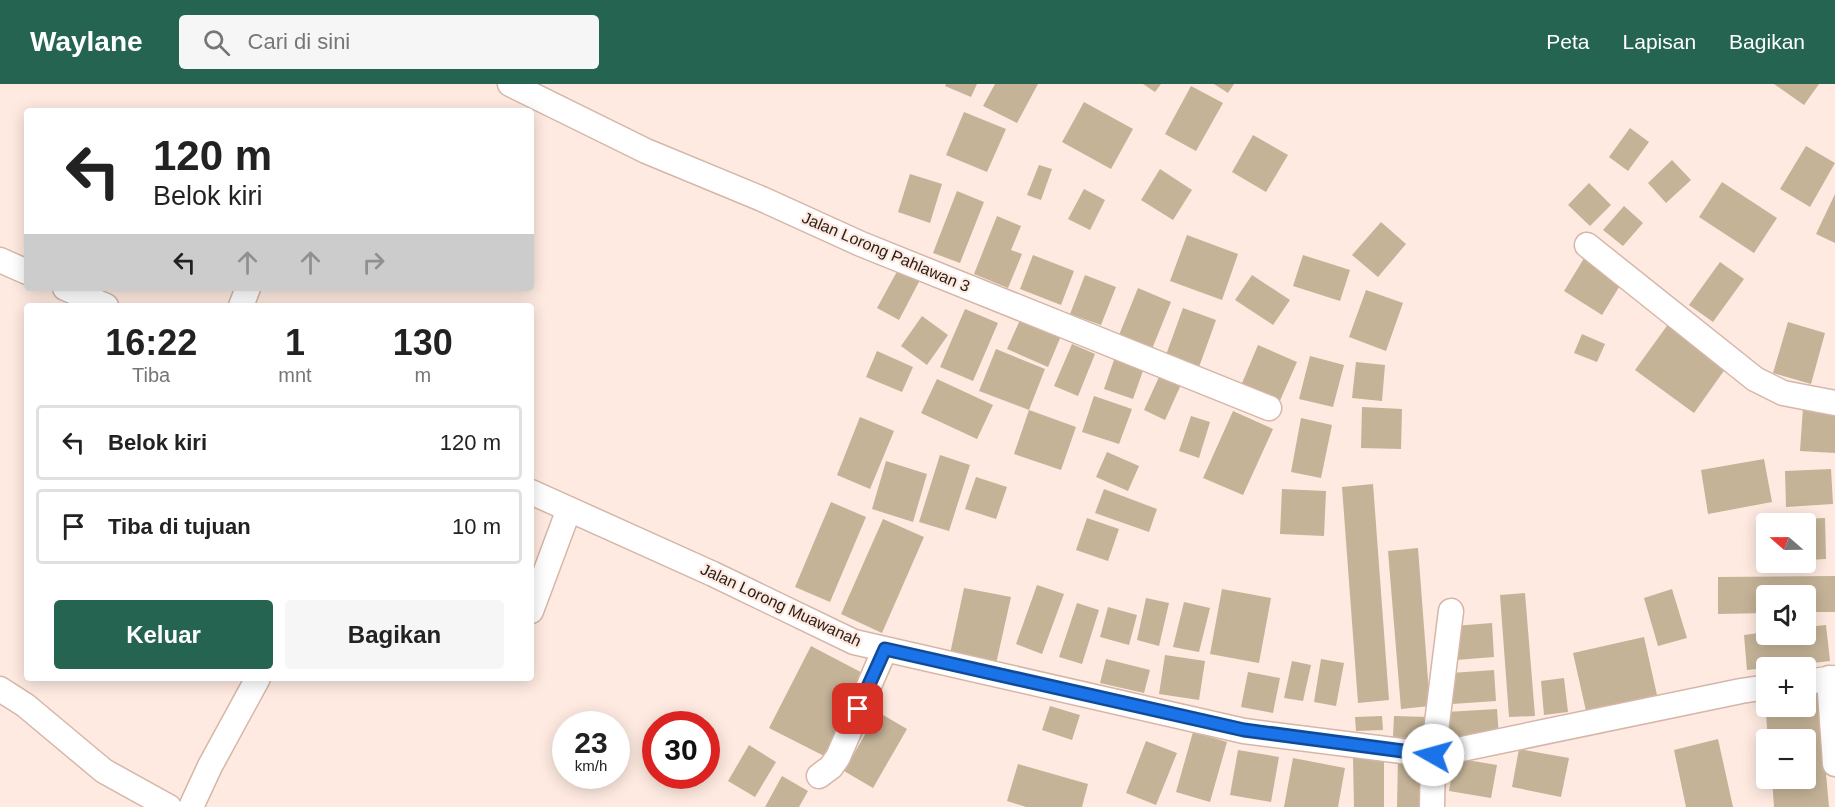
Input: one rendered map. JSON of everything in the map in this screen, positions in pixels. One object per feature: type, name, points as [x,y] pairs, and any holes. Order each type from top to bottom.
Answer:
[{"type":"street","name":"Jalan Lorong Pahlawan 3","points":[[510,84],[646,151],[762,199],[861,244],[1269,408]]},
{"type":"street","points":[[1587,245],[1755,379],[1783,393],[1835,403]]},
{"type":"street","points":[[0,260],[24,271]]},
{"type":"street","points":[[71,291],[99,303]]},
{"type":"street","name":"Jalan Lorong Muawanah","points":[[534,493],[713,574],[854,642],[1244,730],[1433,755],[1756,689]]},
{"type":"street","points":[[534,603],[569,509]]},
{"type":"street","points":[[1432,807],[1433,755],[1451,611]]},
{"type":"street","points":[[819,776],[831,767],[838,757],[885,649]]},
{"type":"street","points":[[1823,679],[1835,764]]},
{"type":"street","points":[[191,807],[210,766],[256,681]]},
{"type":"street","points":[[0,689],[25,705],[104,771],[169,807]]},
{"type":"building","points":[[946,84],[977,84],[971,97],[945,86]]},
{"type":"building","points":[[995,84],[1038,84],[1017,123],[983,106]]},
{"type":"building","points":[[1143,84],[1161,84],[1155,92]]},
{"type":"building","points":[[1214,84],[1234,84],[1228,93]]},
{"type":"building","points":[[1774,84],[1819,84],[1804,105]]},
{"type":"building","points":[[1191,86],[1223,103],[1196,151],[1165,134]]},
{"type":"building","points":[[1084,102],[1133,129],[1111,169],[1062,142]]},
{"type":"building","points":[[964,112],[1006,129],[987,172],[946,155]]},
{"type":"building","points":[[1630,128],[1649,142],[1628,171],[1609,157]]},
{"type":"building","points":[[1253,135],[1288,155],[1266,192],[1232,172]]},
{"type":"building","points":[[1806,146],[1835,163],[1810,207],[1780,189]]},
{"type":"building","points":[[1672,160],[1691,180],[1666,203],[1648,183]]},
{"type":"building","points":[[1039,165],[1052,169],[1041,200],[1027,195]]},
{"type":"building","points":[[1160,169],[1192,190],[1173,220],[1141,200]]},
{"type":"building","points":[[910,174],[942,184],[930,223],[898,212]]},
{"type":"building","points":[[1722,182],[1777,218],[1754,253],[1699,217]]},
{"type":"building","points":[[1589,183],[1611,205],[1590,226],[1568,205]]},
{"type":"building","points":[[1084,189],[1105,200],[1090,230],[1068,219]]},
{"type":"building","points":[[957,191],[984,202],[960,263],[933,253]]},
{"type":"building","points":[[1835,194],[1835,243],[1816,234]]},
{"type":"building","points":[[1624,206],[1643,223],[1623,246],[1603,230]]},
{"type":"building","points":[[997,216],[1021,226],[1011,250],[1022,254],[1008,288],[974,274]]},
{"type":"building","points":[[1381,222],[1406,244],[1378,277],[1352,255]]},
{"type":"building","points":[[1187,235],[1238,254],[1222,300],[1170,281]]},
{"type":"building","points":[[1033,255],[1074,271],[1061,305],[1020,289]]},
{"type":"building","points":[[1303,255],[1350,270],[1340,301],[1293,286]]},
{"type":"building","points":[[1586,255],[1624,279],[1602,315],[1564,291]]},
{"type":"building","points":[[1720,262],[1744,279],[1713,322],[1689,305]]},
{"type":"building","points":[[900,266],[921,278],[899,320],[877,308]]},
{"type":"building","points":[[1085,275],[1116,287],[1101,325],[1070,314]]},
{"type":"building","points":[[1252,275],[1290,300],[1273,325],[1235,300]]},
{"type":"building","points":[[1138,288],[1171,302],[1152,349],[1119,335]]},
{"type":"building","points":[[1366,290],[1403,303],[1386,351],[1349,337]]},
{"type":"building","points":[[1183,308],[1216,320],[1199,367],[1166,355]]},
{"type":"building","points":[[965,309],[998,323],[973,381],[940,367]]},
{"type":"building","points":[[922,316],[948,335],[927,365],[901,346]]},
{"type":"building","points":[[1020,320],[1061,336],[1048,367],[1007,349]]},
{"type":"building","points":[[1788,322],[1825,333],[1811,384],[1773,373]]},
{"type":"building","points":[[1669,323],[1728,365],[1694,413],[1635,370]]},
{"type":"building","points":[[1582,334],[1605,344],[1597,362],[1574,353]]},
{"type":"building","points":[[1072,344],[1095,354],[1078,396],[1054,386]]},
{"type":"building","points":[[1258,345],[1297,362],[1278,405],[1240,388]]},
{"type":"building","points":[[996,349],[1045,369],[1029,410],[979,391]]},
{"type":"building","points":[[877,351],[913,367],[902,392],[866,377]]},
{"type":"building","points":[[1310,356],[1344,365],[1333,407],[1299,399]]},
{"type":"building","points":[[1115,357],[1144,368],[1133,399],[1104,389]]},
{"type":"building","points":[[1356,362],[1385,365],[1382,401],[1352,398]]},
{"type":"building","points":[[1163,368],[1184,378],[1165,420],[1144,410]]},
{"type":"building","points":[[937,379],[993,405],[977,439],[921,413]]},
{"type":"building","points":[[1094,396],[1132,409],[1119,444],[1082,432]]},
{"type":"building","points":[[1362,407],[1402,409],[1401,449],[1361,448]]},
{"type":"building","points":[[1803,407],[1835,409],[1835,453],[1800,451]]},
{"type":"building","points":[[1029,410],[1076,427],[1061,470],[1014,454]]},
{"type":"building","points":[[1233,411],[1273,429],[1243,495],[1203,478]]},
{"type":"building","points":[[1191,416],[1210,422],[1199,458],[1179,451]]},
{"type":"building","points":[[860,417],[894,431],[870,489],[837,475]]},
{"type":"building","points":[[1301,418],[1332,425],[1321,478],[1291,472]]},
{"type":"building","points":[[1107,452],[1139,466],[1128,491],[1096,477]]},
{"type":"building","points":[[940,455],[970,465],[949,531],[919,522]]},
{"type":"building","points":[[1764,459],[1772,502],[1708,514],[1701,470]]},
{"type":"building","points":[[886,461],[927,474],[913,522],[872,509]]},
{"type":"building","points":[[1831,469],[1833,504],[1786,507],[1785,471]]},
{"type":"building","points":[[976,477],[1007,487],[996,519],[965,509]]},
{"type":"building","points":[[1373,484],[1389,700],[1358,703],[1342,487]]},
{"type":"building","points":[[1104,489],[1157,509],[1149,532],[1095,513]]},
{"type":"building","points":[[1282,489],[1326,491],[1324,536],[1280,534]]},
{"type":"building","points":[[831,502],[866,517],[830,602],[795,587]]},
{"type":"building","points":[[1087,518],[1119,529],[1108,561],[1076,550]]},
{"type":"building","points":[[1816,518],[1825,518],[1826,559],[1816,560]]},
{"type":"building","points":[[883,519],[924,537],[882,633],[841,614]]},
{"type":"building","points":[[1418,548],[1430,706],[1401,709],[1388,551]]},
{"type":"building","points":[[1835,576],[1835,612],[1816,612],[1816,585],[1756,585],[1756,613],[1718,614],[1718,577]]},
{"type":"building","points":[[1037,585],[1064,594],[1042,654],[1016,644]]},
{"type":"building","points":[[964,588],[1011,597],[996,664],[950,654]]},
{"type":"building","points":[[1222,589],[1271,598],[1259,663],[1210,654]]},
{"type":"building","points":[[1672,589],[1687,638],[1658,646],[1644,598]]},
{"type":"building","points":[[1525,593],[1535,716],[1509,717],[1500,595]]},
{"type":"building","points":[[1146,598],[1169,603],[1159,646],[1137,640]]},
{"type":"building","points":[[1184,602],[1210,608],[1199,652],[1173,647]]},
{"type":"building","points":[[1077,603],[1099,610],[1082,664],[1059,657]]},
{"type":"building","points":[[1108,607],[1137,615],[1129,645],[1100,637]]},
{"type":"building","points":[[1492,623],[1494,657],[1456,660],[1454,626]]},
{"type":"building","points":[[1826,625],[1830,661],[1816,663],[1816,657],[1756,657],[1756,669],[1747,670],[1744,635],[1756,633],[1756,645],[1816,645],[1816,626]]},
{"type":"building","points":[[1644,637],[1657,695],[1586,711],[1573,653]]},
{"type":"building","points":[[811,646],[872,678],[830,759],[769,728]]},
{"type":"building","points":[[1165,655],[1205,661],[1199,700],[1159,694]]},
{"type":"building","points":[[1106,659],[1150,670],[1144,693],[1100,683]]},
{"type":"building","points":[[1321,659],[1344,663],[1336,706],[1314,702]]},
{"type":"building","points":[[1292,661],[1311,665],[1303,701],[1284,698]]},
{"type":"building","points":[[1494,670],[1496,701],[1452,704],[1451,673]]},
{"type":"building","points":[[1248,672],[1280,678],[1273,713],[1241,707]]},
{"type":"building","points":[[1564,678],[1568,712],[1544,715],[1541,681]]},
{"type":"building","points":[[1816,684],[1818,684],[1829,807],[1774,807],[1773,789],[1816,789],[1816,729],[1767,729],[1766,717],[1816,717]]},
{"type":"building","points":[[1050,706],[1080,715],[1072,740],[1042,730]]},
{"type":"building","points":[[1497,709],[1499,737],[1448,741],[1446,712]]},
{"type":"building","points":[[878,712],[907,729],[873,788],[844,771]]},
{"type":"building","points":[[1382,716],[1383,730],[1356,731],[1355,717]]},
{"type":"building","points":[[1394,716],[1429,717],[1428,739],[1393,737]]},
{"type":"building","points":[[1193,732],[1227,742],[1210,802],[1176,792]]},
{"type":"building","points":[[1718,739],[1733,807],[1686,807],[1674,750]]},
{"type":"building","points":[[1146,741],[1177,753],[1156,805],[1126,793]]},
{"type":"building","points":[[749,745],[776,762],[755,797],[728,781]]},
{"type":"building","points":[[1519,749],[1569,758],[1561,797],[1512,787]]},
{"type":"building","points":[[1238,750],[1279,757],[1271,802],[1230,795]]},
{"type":"building","points":[[1293,758],[1345,768],[1338,807],[1284,807]]},
{"type":"building","points":[[1353,758],[1384,758],[1384,807],[1354,807]]},
{"type":"building","points":[[1398,758],[1426,763],[1427,807],[1397,807]]},
{"type":"building","points":[[1455,758],[1497,765],[1491,798],[1449,791]]},
{"type":"building","points":[[1018,764],[1088,784],[1082,807],[1026,807],[1007,801]]},
{"type":"building","points":[[782,776],[808,791],[799,807],[765,807]]},
{"type":"route","points":[[858,709],[885,649],[1244,730],[1433,755]]}]
